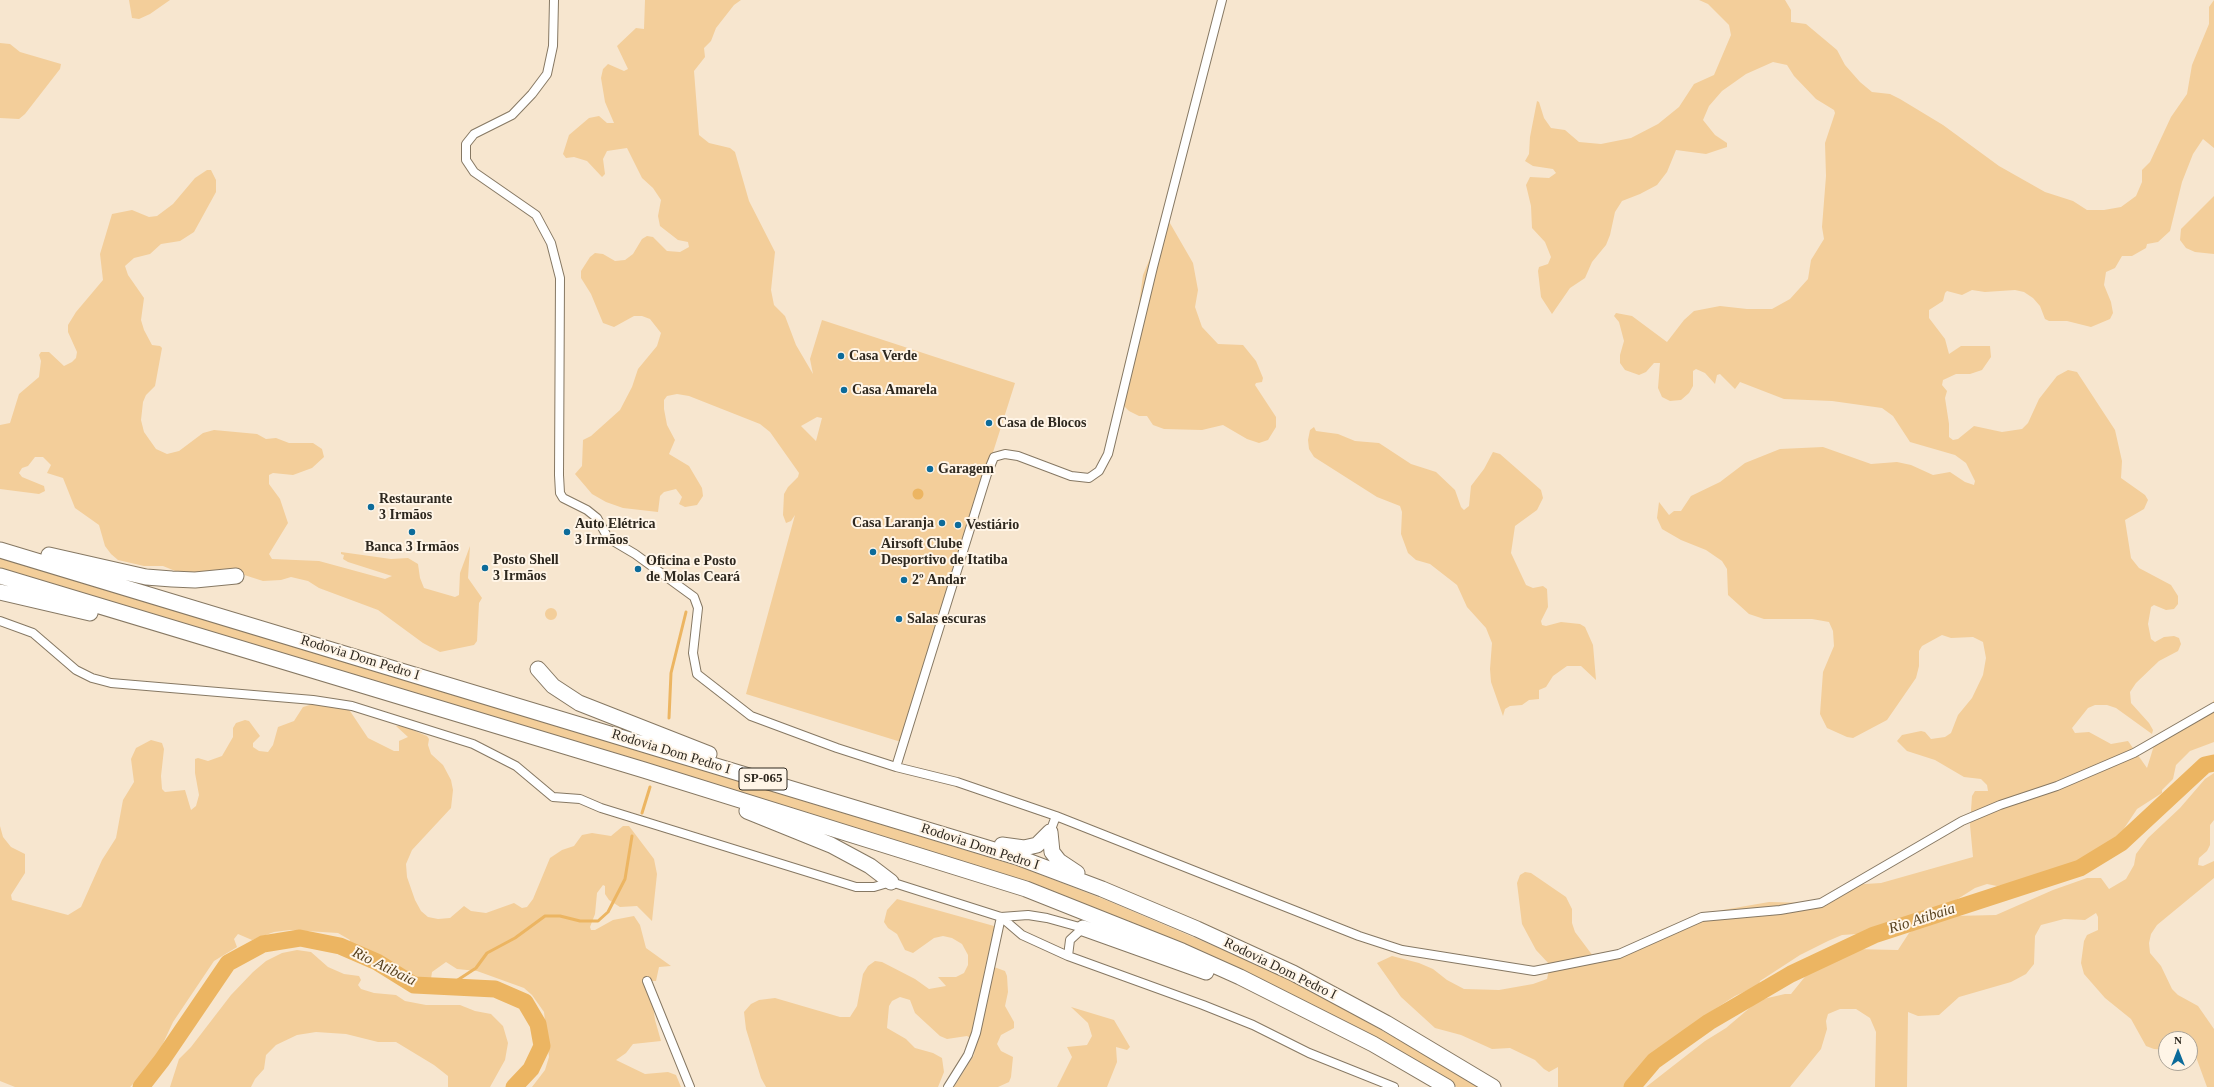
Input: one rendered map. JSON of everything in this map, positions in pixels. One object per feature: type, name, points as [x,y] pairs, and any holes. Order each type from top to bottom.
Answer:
[{"type":"highway","points":[[0,544],[146,577],[195,580],[236,576]]},
{"type":"highway","name":"Rodovia Dom Pedro I","points":[[0,550],[824,797],[1017,857],[1102,889],[1197,929],[1293,974],[1386,1023],[1493,1087]]},
{"type":"highway","name":"Rodovia Dom Pedro I","points":[[0,576],[644,770],[1026,889],[1182,951],[1317,1015],[1373,1044],[1447,1087]]},
{"type":"highway","points":[[0,592],[235,647]]},
{"type":"highway","points":[[538,669],[553,686],[565,695],[598,712],[824,797]]},
{"type":"highway","points":[[644,770],[831,845],[870,866],[891,882]]},
{"type":"highway","points":[[948,836],[1024,848],[1036,845],[1050,832]]},
{"type":"highway","points":[[1050,832],[1052,852],[1059,861],[1102,889]]},
{"type":"highway","points":[[1083,928],[1180,962],[1317,1015]]},
{"type":"street","points":[[554,0],[553,46],[547,74],[532,94],[512,115],[474,134],[466,144],[466,160],[474,172],[536,215],[552,243],[560,278],[560,493],[567,501],[586,510],[597,518],[608,538],[635,554],[694,597],[698,608],[693,653],[697,674],[710,686],[751,716],[837,748],[896,767],[957,782],[1056,816],[1359,936],[1402,950],[1534,971],[1619,954],[1702,917],[1780,910],[1821,904],[1962,821],[2000,805],[2057,786],[2134,753],[2214,707]]},
{"type":"street","points":[[896,767],[987,474],[994,457],[1005,454],[1018,456],[1071,476],[1089,478],[1099,471],[1108,454],[1155,260],[1222,0]]},
{"type":"street","points":[[0,621],[33,633],[47,643],[67,664],[92,678],[130,686],[313,700],[352,706],[473,744],[516,766],[553,796],[580,799],[601,808],[856,887],[874,887],[891,882],[1001,917],[1028,915],[1047,918],[1083,928]]},
{"type":"street","points":[[1050,832],[1056,816]]},
{"type":"street","points":[[1001,917],[1022,935],[1068,956],[1203,1004],[1253,1025],[1309,1053],[1394,1087]]},
{"type":"street","points":[[948,1087],[968,1055],[976,1034],[1001,917]]},
{"type":"street","points":[[1068,956],[1070,940],[1083,928]]},
{"type":"street","points":[[647,981],[690,1087]]},
{"type":"shaded area","points":[[129,0],[170,0],[150,14],[139,19],[132,18]]},
{"type":"shaded area","points":[[645,0],[741,0],[734,5],[716,28],[711,41],[704,48],[705,57],[694,71],[699,135],[709,143],[730,148],[735,152],[749,201],[775,252],[771,290],[774,305],[785,316],[796,345],[813,374],[810,359],[822,320],[1015,383],[901,742],[746,694],[795,515],[791,521],[786,523],[783,515],[784,494],[788,487],[798,477],[799,473],[770,432],[760,424],[689,396],[677,394],[667,396],[664,400],[664,409],[667,425],[675,440],[669,454],[689,466],[702,488],[703,496],[697,505],[685,507],[679,504],[682,497],[676,489],[664,492],[660,496],[658,512],[623,508],[606,502],[592,494],[575,474],[582,466],[583,440],[591,436],[620,410],[632,387],[638,369],[657,346],[661,333],[650,319],[642,316],[634,316],[614,327],[603,323],[591,294],[581,278],[581,271],[590,257],[595,253],[603,254],[615,261],[625,260],[633,254],[642,239],[647,236],[653,237],[667,251],[680,252],[689,247],[688,242],[678,240],[660,226],[658,216],[661,200],[653,188],[642,178],[627,148],[607,151],[603,159],[605,174],[602,177],[587,161],[574,157],[566,158],[563,154],[569,135],[589,118],[599,116],[607,123],[614,123],[605,102],[601,78],[603,69],[608,64],[624,71],[628,69],[617,46],[636,28],[644,29]],"holes":[[[817,417],[822,418],[816,441],[801,426]]]},
{"type":"shaded area","points":[[1699,0],[1785,0],[1791,10],[1791,22],[1806,24],[1837,50],[1845,65],[1860,82],[1872,92],[1890,94],[1900,99],[1943,125],[1999,166],[2045,192],[2073,201],[2087,210],[2104,210],[2121,207],[2136,196],[2142,182],[2142,170],[2150,162],[2171,117],[2187,94],[2192,65],[2209,24],[2209,7],[2214,0],[2214,148],[2203,139],[2193,154],[2182,182],[2170,231],[2158,242],[2147,244],[2146,248],[2132,256],[2122,256],[2115,268],[2106,272],[2104,285],[2111,302],[2113,313],[2110,319],[2091,327],[2067,321],[2049,321],[2045,319],[2040,306],[2033,298],[2024,292],[2015,290],[1985,292],[1972,290],[1962,295],[1947,291],[1943,301],[1929,310],[1929,318],[1945,339],[1949,354],[1961,346],[1990,346],[1991,357],[1982,370],[1970,374],[1956,374],[1943,380],[1942,385],[1947,391],[1945,398],[1949,424],[1949,437],[1953,440],[1958,439],[1974,426],[2002,432],[2022,429],[2028,423],[2039,399],[2057,376],[2068,370],[2077,372],[2115,430],[2122,461],[2121,478],[2145,495],[2148,500],[2144,509],[2125,520],[2131,558],[2139,568],[2171,585],[2178,596],[2178,604],[2174,609],[2166,610],[2154,605],[2151,607],[2148,624],[2151,639],[2155,642],[2164,637],[2174,636],[2179,638],[2181,644],[2178,651],[2159,661],[2136,683],[2130,692],[2131,703],[2149,723],[2153,730],[2152,734],[2116,708],[2107,705],[2095,705],[2088,708],[2072,728],[2075,733],[2089,732],[2111,744],[2128,741],[2147,768],[2156,739],[2168,728],[2185,728],[2211,705],[2214,700],[2214,742],[2190,751],[2176,765],[2173,779],[2162,790],[2162,793],[2137,809],[2123,830],[2109,845],[2097,853],[2036,880],[1997,886],[1987,884],[1975,888],[1945,907],[1916,921],[1872,933],[1842,935],[1828,941],[1800,955],[1760,981],[1759,985],[1735,996],[1715,1009],[1694,1025],[1671,1050],[1638,1071],[1625,1087],[1558,1087],[1558,1067],[1549,1072],[1535,1060],[1510,1048],[1492,1049],[1461,1035],[1435,1028],[1401,997],[1377,963],[1392,956],[1419,963],[1433,969],[1447,980],[1464,989],[1499,990],[1533,984],[1547,979],[1550,965],[1536,950],[1522,924],[1517,883],[1520,875],[1525,872],[1531,873],[1566,897],[1572,909],[1572,923],[1575,932],[1593,956],[1617,953],[1662,929],[1723,910],[1769,902],[1813,903],[1818,899],[1849,885],[1881,883],[1973,857],[1970,825],[1972,796],[1975,791],[1988,791],[1987,785],[1981,779],[1964,777],[1935,760],[1907,751],[1897,741],[1902,735],[1921,731],[1925,732],[1931,739],[1945,737],[1951,733],[1958,715],[1972,698],[1983,675],[1986,658],[1983,642],[1973,637],[1951,638],[1942,635],[1922,646],[1919,651],[1919,666],[1916,678],[1887,720],[1853,738],[1847,737],[1827,728],[1820,714],[1823,672],[1834,646],[1833,631],[1829,622],[1812,619],[1764,619],[1749,614],[1728,595],[1727,569],[1722,561],[1706,550],[1681,540],[1662,529],[1657,518],[1659,502],[1669,515],[1674,511],[1681,511],[1691,496],[1720,482],[1745,463],[1780,449],[1823,447],[1871,464],[1897,462],[1911,465],[1933,475],[1950,472],[1965,482],[1974,485],[1975,481],[1966,463],[1955,455],[1910,442],[1893,416],[1882,408],[1832,401],[1784,399],[1740,382],[1735,389],[1720,374],[1717,375],[1715,384],[1705,373],[1696,369],[1693,371],[1693,386],[1689,393],[1681,400],[1670,401],[1662,397],[1658,388],[1660,363],[1654,363],[1646,372],[1639,375],[1625,370],[1620,363],[1620,355],[1624,341],[1619,322],[1614,316],[1616,313],[1632,316],[1667,342],[1684,320],[1694,311],[1720,306],[1747,309],[1772,309],[1790,299],[1808,279],[1811,260],[1824,239],[1822,227],[1826,176],[1825,143],[1835,113],[1834,110],[1816,99],[1794,76],[1787,65],[1773,62],[1746,74],[1722,91],[1709,106],[1703,120],[1715,135],[1727,143],[1727,147],[1706,154],[1676,150],[1667,172],[1657,185],[1622,201],[1615,212],[1610,235],[1606,245],[1592,262],[1585,278],[1570,288],[1552,314],[1541,297],[1538,271],[1539,267],[1548,264],[1551,257],[1545,242],[1532,228],[1531,206],[1526,185],[1530,177],[1549,178],[1556,173],[1553,169],[1533,166],[1525,161],[1529,154],[1530,137],[1537,101],[1539,102],[1544,118],[1551,128],[1565,130],[1579,142],[1601,144],[1631,138],[1658,124],[1679,107],[1694,84],[1714,75],[1731,35],[1729,25],[1708,4]]},
{"type":"shaded area","points":[[0,43],[10,44],[20,52],[61,64],[60,69],[25,114],[19,119],[0,118]]},
{"type":"shaded area","points":[[207,170],[211,170],[216,180],[216,192],[194,232],[180,241],[161,244],[150,254],[134,258],[125,266],[128,275],[144,298],[141,320],[144,330],[152,345],[160,346],[162,348],[155,386],[146,395],[143,402],[141,420],[144,432],[156,449],[167,454],[179,451],[203,433],[214,430],[257,434],[266,439],[276,438],[289,443],[313,443],[322,449],[324,457],[312,468],[293,475],[273,473],[269,475],[269,484],[280,499],[288,523],[269,554],[272,559],[319,561],[385,579],[392,576],[348,562],[343,559],[344,555],[341,554],[341,552],[391,559],[408,558],[418,564],[420,578],[424,588],[455,597],[459,595],[460,573],[470,546],[468,578],[482,598],[479,603],[477,641],[474,645],[440,652],[423,643],[378,610],[319,588],[308,581],[291,577],[281,580],[263,581],[235,572],[190,577],[163,566],[144,566],[118,560],[105,546],[99,525],[75,508],[63,478],[47,473],[51,465],[43,457],[35,457],[28,466],[22,468],[19,473],[22,477],[44,486],[45,491],[39,494],[0,489],[0,425],[10,423],[19,394],[39,377],[41,361],[39,355],[41,352],[49,352],[64,366],[76,358],[77,352],[68,332],[68,325],[76,312],[103,280],[100,254],[112,214],[132,210],[149,217],[157,216],[173,204],[195,178]]},
{"type":"shaded area","points":[[2214,196],[2214,254],[2195,252],[2186,248],[2180,240],[2181,229]]},
{"type":"shaded area","points":[[1167,218],[1193,263],[1198,290],[1195,307],[1202,327],[1218,344],[1243,345],[1256,361],[1263,378],[1262,382],[1256,383],[1255,385],[1276,417],[1276,427],[1268,440],[1259,443],[1247,439],[1223,425],[1202,430],[1164,429],[1153,425],[1147,416],[1139,416],[1129,411],[1121,403],[1119,395],[1125,362],[1135,333],[1143,275]]},
{"type":"shaded area","points":[[1314,427],[1316,431],[1338,434],[1355,441],[1379,443],[1411,464],[1436,472],[1455,490],[1461,507],[1464,510],[1469,506],[1471,486],[1484,469],[1493,452],[1500,454],[1541,490],[1543,498],[1537,510],[1515,526],[1511,553],[1526,585],[1533,588],[1543,586],[1547,589],[1548,607],[1541,621],[1542,625],[1546,626],[1561,622],[1580,624],[1585,627],[1593,645],[1596,680],[1581,666],[1567,666],[1553,676],[1546,687],[1539,690],[1539,699],[1529,700],[1522,705],[1510,706],[1505,709],[1503,716],[1491,682],[1490,669],[1492,643],[1486,628],[1467,607],[1457,585],[1430,564],[1416,560],[1408,553],[1401,534],[1402,512],[1400,506],[1377,497],[1314,457],[1309,449],[1308,440],[1310,430]]},
{"type":"shaded area","points":[[916,489],[920,489],[922,490],[922,498],[916,499],[913,496],[913,492]]},
{"type":"shaded area","points":[[0,557],[1021,867],[1111,902],[1261,966],[1314,992],[1482,1087],[1457,1087],[1367,1035],[1254,977],[1015,878],[0,570]]},
{"type":"shaded area","points":[[549,608],[553,608],[557,614],[553,620],[549,620],[545,616],[545,612]]},
{"type":"shaded area","points":[[320,702],[338,703],[350,711],[368,738],[394,751],[399,751],[399,741],[408,737],[396,726],[403,726],[427,736],[429,739],[428,745],[431,754],[443,765],[451,780],[453,790],[451,808],[412,850],[406,864],[407,877],[415,900],[421,911],[428,917],[438,919],[450,918],[464,906],[471,911],[486,913],[514,903],[522,908],[527,907],[533,899],[550,858],[562,850],[574,846],[582,835],[592,833],[611,836],[623,826],[629,826],[654,859],[657,874],[652,921],[637,906],[620,907],[609,900],[605,894],[605,886],[603,885],[597,893],[595,914],[590,927],[591,930],[595,930],[613,920],[634,916],[640,925],[646,948],[671,966],[659,967],[656,981],[652,981],[650,984],[655,1020],[661,1041],[633,1044],[626,1053],[616,1060],[645,1074],[668,1072],[676,1075],[681,1087],[532,1087],[545,1070],[549,1057],[544,1012],[532,995],[524,988],[477,971],[457,969],[446,962],[432,972],[431,979],[418,979],[404,974],[363,949],[348,944],[350,940],[338,933],[290,930],[274,932],[252,940],[238,934],[234,939],[237,947],[214,961],[173,1022],[153,1065],[130,1087],[15,1087],[0,1081],[0,826],[3,837],[11,847],[25,854],[25,873],[11,895],[12,900],[68,915],[81,907],[102,860],[116,838],[123,800],[134,782],[131,759],[136,748],[151,740],[162,743],[164,749],[161,776],[162,789],[165,792],[185,790],[191,810],[196,806],[199,795],[195,773],[195,759],[198,758],[208,761],[222,756],[233,737],[233,728],[236,723],[245,720],[249,721],[260,736],[253,743],[253,747],[259,751],[268,752],[273,745],[278,727],[294,721],[303,707]]},
{"type":"shaded area","points":[[2214,773],[2214,820],[2210,825],[2210,845],[2207,851],[2199,858],[2198,865],[2203,866],[2214,861],[2214,878],[2157,925],[2151,934],[2149,943],[2150,953],[2161,966],[2172,989],[2178,995],[2198,1006],[2214,1029],[2214,1087],[2207,1087],[2198,1062],[2198,1031],[2158,1031],[2158,1049],[2146,1046],[2131,1019],[2105,998],[2084,974],[2081,963],[2084,941],[2087,935],[2098,930],[2098,917],[2096,913],[2085,920],[2064,919],[2041,925],[2035,936],[2034,964],[2026,974],[2011,982],[1959,997],[1939,1015],[1918,1016],[1908,1012],[1907,1087],[1875,1087],[1876,1032],[1870,1018],[1856,1009],[1840,1009],[1828,1014],[1826,1021],[1827,1029],[1821,1049],[1790,1087],[1646,1087],[1705,1041],[1726,1028],[1759,1000],[1791,994],[1808,973],[1807,970],[1809,972],[1851,949],[1898,950],[1909,933],[1918,927],[1954,916],[1996,915],[2053,890],[2087,878],[2101,878],[2109,889],[2126,879],[2134,865],[2136,854],[2148,838],[2180,808],[2205,779]]},
{"type":"shaded area","points":[[897,899],[994,926],[999,938],[994,967],[1005,971],[1007,976],[1008,992],[1005,1006],[1014,1022],[1014,1028],[1001,1035],[997,1044],[1001,1051],[1013,1057],[1009,1082],[998,1087],[954,1087],[974,1055],[975,1047],[972,1039],[967,1036],[947,1039],[940,1036],[915,1013],[910,1000],[900,997],[892,1001],[889,1006],[887,1028],[906,1039],[915,1048],[933,1053],[942,1058],[944,1072],[938,1087],[766,1087],[761,1078],[746,1029],[744,1012],[751,1004],[759,1000],[775,998],[840,1017],[850,1017],[857,1006],[863,974],[868,966],[875,961],[882,962],[915,979],[929,989],[946,986],[938,977],[956,977],[964,973],[968,965],[968,955],[962,944],[952,938],[943,936],[934,938],[913,953],[905,950],[897,934],[888,928],[884,922],[887,910]]},
{"type":"shaded area","points":[[297,950],[311,952],[328,967],[344,974],[359,976],[361,980],[358,985],[361,989],[374,993],[396,995],[405,1001],[426,1005],[460,1005],[475,1011],[491,1014],[503,1026],[508,1043],[505,1060],[490,1087],[448,1087],[448,1076],[434,1065],[396,1042],[378,1042],[346,1034],[316,1032],[297,1035],[276,1045],[266,1055],[264,1069],[255,1079],[251,1087],[170,1087],[179,1059],[191,1047],[231,995],[266,961],[282,953]]},
{"type":"shaded area","points":[[1071,1007],[1114,1020],[1130,1047],[1127,1050],[1116,1047],[1117,1062],[1107,1087],[1057,1087],[1072,1057],[1067,1047],[1087,1045],[1092,1036],[1088,1023]]},
{"type":"waterway","points":[[669,718],[671,673],[686,612]]},
{"type":"waterway","name":"Rio Atibaia","points":[[1632,1087],[1654,1061],[1709,1022],[1791,974],[1874,935],[2080,868],[2121,843],[2205,765],[2214,763]]},
{"type":"waterway","points":[[642,813],[650,787]]},
{"type":"waterway","points":[[447,987],[476,968],[487,953],[515,938],[545,916],[560,916],[580,921],[598,921],[608,912],[625,879],[632,836]]},
{"type":"waterway","name":"Rio Atibaia","points":[[141,1087],[162,1060],[228,963],[263,944],[300,938],[340,946],[377,962],[414,985],[495,989],[525,1002],[538,1024],[542,1046],[531,1069],[514,1087]]},
{"type":"place","name":"Casa Verde","points":[[841,356]]},
{"type":"place","name":"Casa Amarela","points":[[844,390]]},
{"type":"place","name":"Casa de Blocos","points":[[989,423]]},
{"type":"place","name":"Garagem","points":[[930,469]]},
{"type":"place","name":"Restaurante 3 Irmãos","points":[[371,507]]},
{"type":"place","name":"Casa Laranja","points":[[942,523]]},
{"type":"place","name":"Vestiário","points":[[958,525]]},
{"type":"place","name":"Banca 3 Irmãos","points":[[412,532]]},
{"type":"place","name":"Auto Elétrica 3 Irmãos","points":[[567,532]]},
{"type":"place","name":"Airsoft Clube Desportivo de Itatiba","points":[[873,552]]},
{"type":"place","name":"Posto Shell 3 Irmãos","points":[[485,568]]},
{"type":"place","name":"Oficina e Posto de Molas Ceará","points":[[638,569]]},
{"type":"place","name":"2º Andar","points":[[904,580]]},
{"type":"place","name":"Salas escuras","points":[[899,619]]}]
